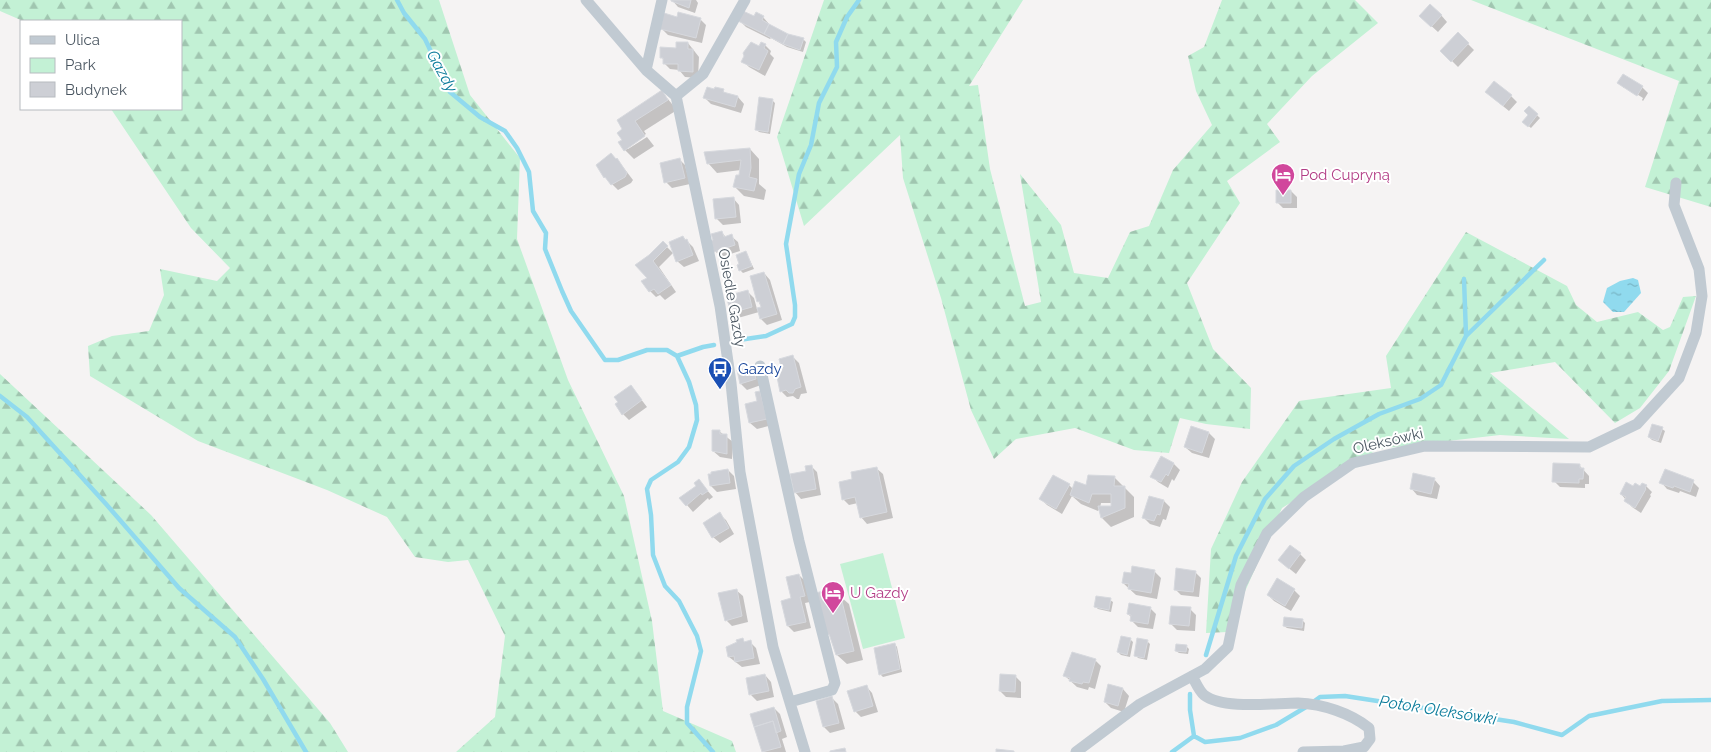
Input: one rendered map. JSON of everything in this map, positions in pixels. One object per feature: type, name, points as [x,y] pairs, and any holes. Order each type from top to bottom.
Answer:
[{"type":"street","points":[[586,0],[646,70],[676,96],[703,74],[745,0]]},
{"type":"street","points":[[646,70],[662,0]]},
{"type":"street","name":"Osiedle Gazdy","points":[[676,96],[720,306],[731,383],[740,472],[774,647],[805,752]]},
{"type":"street","name":"Oleksówki","points":[[1076,752],[1140,704],[1205,668],[1228,647],[1240,585],[1267,533],[1304,497],[1353,463],[1425,446],[1589,447],[1637,424],[1679,378],[1696,333],[1702,296],[1699,269],[1674,205],[1676,183]]},
{"type":"street","points":[[760,366],[799,541],[835,683],[832,690],[790,702]]},
{"type":"street","points":[[1192,676],[1203,695],[1223,704],[1301,703],[1334,710],[1358,719],[1370,728],[1370,738],[1364,747],[1344,751],[1303,752]]},
{"type":"green space","points":[[0,0],[439,0],[470,95],[520,158],[517,239],[568,380],[624,496],[652,621],[663,711],[732,741],[736,752],[456,752],[495,717],[505,636],[468,560],[448,562],[415,557],[387,517],[327,490],[198,441],[90,376],[88,346],[112,336],[149,331],[164,295],[160,269],[217,281],[230,268],[191,228],[112,110],[182,110],[182,20],[21,20],[0,11]]},
{"type":"green space","points":[[824,0],[1023,0],[969,86],[978,85],[990,169],[1025,306],[1041,302],[1020,174],[1061,225],[1074,273],[1108,278],[1130,232],[1149,226],[1173,170],[1212,125],[1196,91],[1188,56],[1204,47],[1222,0],[1355,0],[1378,23],[1312,76],[1267,124],[1280,142],[1227,181],[1240,203],[1187,283],[1213,349],[1251,388],[1250,429],[1206,424],[1180,418],[1169,453],[1134,450],[1075,428],[1016,439],[994,459],[971,410],[941,298],[903,178],[900,135],[804,226],[777,137]]},
{"type":"green space","points":[[1471,0],[1711,0],[1711,207],[1645,187],[1679,81]]},
{"type":"green space","points":[[1466,232],[1567,286],[1576,305],[1597,322],[1638,312],[1663,330],[1670,327],[1683,297],[1696,296],[1669,371],[1640,408],[1615,423],[1555,362],[1490,373],[1569,439],[1500,435],[1378,449],[1282,508],[1227,632],[1206,633],[1211,549],[1242,482],[1299,401],[1391,388],[1386,356]]},
{"type":"green space","points":[[0,374],[151,515],[330,723],[348,752],[0,752]]},
{"type":"green space","points":[[883,553],[905,638],[863,649],[840,564]]},
{"type":"water","points":[[1633,278],[1638,280],[1641,293],[1624,312],[1613,312],[1603,302],[1607,288],[1620,281]]},
{"type":"building","points":[[671,0],[691,0],[689,8]]},
{"type":"building","points":[[1430,4],[1442,15],[1431,27],[1419,16]]},
{"type":"building","points":[[743,11],[754,16],[756,12],[764,16],[762,20],[769,24],[764,34],[738,21]]},
{"type":"building","points":[[678,12],[701,18],[696,38],[660,29],[664,13],[677,17]]},
{"type":"building","points":[[769,24],[788,34],[783,44],[764,34]]},
{"type":"building","points":[[1458,32],[1469,43],[1451,62],[1440,51]]},
{"type":"building","points":[[788,34],[804,38],[800,50],[783,44]]},
{"type":"building","points":[[676,42],[688,42],[688,49],[693,49],[693,72],[678,71],[678,64],[663,64],[663,58],[660,58],[660,47],[676,48]]},
{"type":"building","points":[[751,42],[759,46],[761,42],[766,44],[764,48],[768,51],[759,70],[741,62],[744,56],[743,53]]},
{"type":"building","points":[[1623,74],[1643,86],[1637,96],[1617,83]]},
{"type":"building","points":[[1494,81],[1512,95],[1503,106],[1485,92]]},
{"type":"building","points":[[707,87],[724,89],[723,92],[738,96],[735,107],[703,98]]},
{"type":"building","points":[[662,90],[668,100],[635,121],[645,136],[624,151],[618,142],[622,140],[617,133],[622,129],[617,120]]},
{"type":"building","points":[[759,97],[773,99],[768,132],[755,130]]},
{"type":"building","points":[[1529,106],[1538,114],[1528,127],[1522,122],[1528,115],[1524,111]]},
{"type":"building","points":[[750,148],[751,168],[749,177],[757,179],[754,191],[733,187],[736,175],[739,175],[741,160],[707,164],[704,152]]},
{"type":"building","points":[[611,153],[617,158],[627,173],[625,177],[611,185],[596,165]]},
{"type":"building","points":[[680,158],[685,178],[664,183],[660,163]]},
{"type":"building","name":"Pod Cupryną","points":[[1276,190],[1291,190],[1291,203],[1276,203]]},
{"type":"building","points":[[734,197],[736,217],[715,219],[713,199]]},
{"type":"building","points":[[722,231],[724,237],[732,234],[735,245],[714,252],[710,241],[713,240],[711,234]]},
{"type":"building","points":[[683,236],[685,240],[687,239],[693,255],[676,262],[669,242]]},
{"type":"building","points":[[663,241],[668,246],[653,261],[671,285],[658,294],[654,289],[649,292],[641,281],[647,278],[635,265],[649,255]]},
{"type":"building","points":[[746,251],[752,266],[739,271],[736,255]]},
{"type":"building","points":[[764,272],[777,314],[760,319],[757,308],[761,307],[759,301],[757,302],[750,276]]},
{"type":"building","points":[[748,290],[752,307],[731,313],[726,296]]},
{"type":"building","points":[[793,355],[801,387],[795,389],[793,393],[789,393],[786,390],[780,392],[776,372],[782,371],[779,359]]},
{"type":"building","points":[[753,367],[756,379],[740,384],[737,370]]},
{"type":"building","points":[[631,385],[642,400],[622,415],[615,404],[618,402],[614,397]]},
{"type":"building","points":[[760,391],[767,419],[749,423],[745,404],[757,401],[755,392]]},
{"type":"building","points":[[1652,424],[1663,427],[1658,441],[1648,437]]},
{"type":"building","points":[[1191,426],[1209,432],[1202,453],[1184,447]]},
{"type":"building","points":[[712,430],[720,430],[720,434],[727,434],[727,454],[712,451]]},
{"type":"building","points":[[1161,456],[1174,463],[1168,476],[1166,474],[1161,482],[1150,477]]},
{"type":"building","points":[[1553,463],[1580,464],[1580,468],[1584,468],[1583,479],[1579,479],[1579,483],[1552,482]]},
{"type":"building","points":[[812,465],[816,489],[794,493],[790,474],[806,471],[805,466]]},
{"type":"building","points":[[877,467],[887,512],[860,518],[855,497],[842,500],[839,482],[852,479],[851,472]]},
{"type":"building","points":[[728,469],[730,483],[710,486],[708,474]]},
{"type":"building","points":[[1665,469],[1694,480],[1690,492],[1659,483]]},
{"type":"building","points":[[1413,473],[1435,478],[1431,494],[1410,489]]},
{"type":"building","points":[[1053,475],[1070,484],[1056,509],[1039,499]]},
{"type":"building","points":[[1088,475],[1115,476],[1114,486],[1125,486],[1125,508],[1101,518],[1098,506],[1111,506],[1111,494],[1092,494],[1089,503],[1070,495],[1075,481],[1086,485]]},
{"type":"building","points":[[699,479],[708,491],[702,495],[701,493],[686,506],[679,498],[696,486],[694,483]]},
{"type":"building","points":[[1626,482],[1633,486],[1635,483],[1640,486],[1642,483],[1647,485],[1635,508],[1624,501],[1626,497],[1620,494]]},
{"type":"building","points":[[1149,496],[1164,500],[1160,515],[1157,514],[1154,521],[1142,518]]},
{"type":"building","points":[[720,512],[729,528],[712,538],[703,523]]},
{"type":"building","points":[[1290,545],[1301,553],[1289,569],[1278,560]]},
{"type":"building","points":[[1132,566],[1155,570],[1151,593],[1128,589],[1129,584],[1122,583],[1124,572],[1131,573]]},
{"type":"building","points":[[1176,568],[1196,571],[1193,592],[1174,590]]},
{"type":"building","points":[[799,574],[805,596],[800,597],[806,622],[787,626],[781,601],[791,598],[786,577]]},
{"type":"building","points":[[1277,578],[1295,589],[1285,606],[1267,595]]},
{"type":"building","name":"U Gazdy","points":[[833,588],[834,594],[840,593],[854,651],[836,655],[829,634],[827,635],[816,593]]},
{"type":"building","points":[[737,589],[742,616],[725,621],[718,593]]},
{"type":"building","points":[[1096,596],[1111,598],[1109,610],[1094,607]]},
{"type":"building","points":[[1129,603],[1151,607],[1148,624],[1130,621],[1131,615],[1127,614]]},
{"type":"building","points":[[1171,606],[1191,607],[1189,626],[1169,624]]},
{"type":"building","points":[[1284,617],[1303,619],[1302,628],[1283,626]]},
{"type":"building","points":[[1121,636],[1131,638],[1127,655],[1117,652]]},
{"type":"building","points":[[743,638],[744,642],[751,640],[754,658],[735,662],[734,656],[728,657],[726,647],[737,642],[736,640]]},
{"type":"building","points":[[1137,638],[1148,640],[1144,658],[1134,656]]},
{"type":"building","points":[[895,643],[900,669],[879,675],[874,648]]},
{"type":"building","points":[[1176,644],[1187,645],[1186,652],[1175,651]]},
{"type":"building","points":[[1072,652],[1096,659],[1089,683],[1083,682],[1082,684],[1069,681],[1070,678],[1063,676]]},
{"type":"building","points":[[765,674],[769,691],[749,695],[746,678]]},
{"type":"building","points":[[1000,674],[1016,675],[1015,692],[999,691]]},
{"type":"building","points":[[1108,684],[1123,688],[1118,706],[1104,702]]},
{"type":"building","points":[[867,685],[873,706],[854,712],[847,691]]},
{"type":"building","points":[[832,696],[839,723],[823,727],[816,701]]},
{"type":"building","points":[[774,707],[781,731],[776,733],[773,721],[754,727],[750,714]]},
{"type":"building","points":[[773,721],[781,747],[762,752],[754,727]]},
{"type":"building","points":[[845,748],[846,752],[830,752],[830,751]]},
{"type":"building","points":[[996,749],[1014,751],[1014,752],[996,752]]},
{"type":"waterway","name":"Gazdy","points":[[397,0],[404,13],[425,39],[450,92],[480,117],[505,131],[517,148],[529,172],[533,211],[546,233],[545,249],[562,291],[571,311],[605,360],[618,360],[647,350],[667,350],[677,356],[689,382],[696,405],[697,420],[689,447],[678,462],[651,480],[647,489],[651,515],[653,555],[665,586],[679,601],[697,636],[701,651],[687,707],[687,723],[713,752]]},
{"type":"waterway","points":[[739,340],[766,336],[792,324],[795,317],[786,244],[799,174],[811,145],[819,103],[837,67],[836,42],[847,17],[859,0]]},
{"type":"waterway","points":[[1206,655],[1236,556],[1265,499],[1294,466],[1334,439],[1379,414],[1420,399],[1441,385],[1466,336],[1544,260]]},
{"type":"waterway","points":[[1464,279],[1466,335]]},
{"type":"waterway","points":[[677,356],[714,345]]},
{"type":"waterway","points":[[0,396],[27,417],[179,588],[235,637],[263,679],[306,752]]},
{"type":"waterway","points":[[1190,694],[1190,710],[1194,736]]},
{"type":"waterway","name":"Potok Oleksówki","points":[[1313,702],[1320,697],[1345,696],[1514,722],[1562,735],[1589,716],[1662,701],[1711,700]]},
{"type":"waterway","name":"Potok Oleksówki","points":[[1172,752],[1194,736],[1205,742],[1240,738],[1276,725],[1306,707]]},
{"type":"place","name":"Pod Cupryną","points":[[1283,196]]},
{"type":"place","name":"Gazdy","points":[[720,390]]},
{"type":"place","name":"U Gazdy","points":[[833,614]]}]
